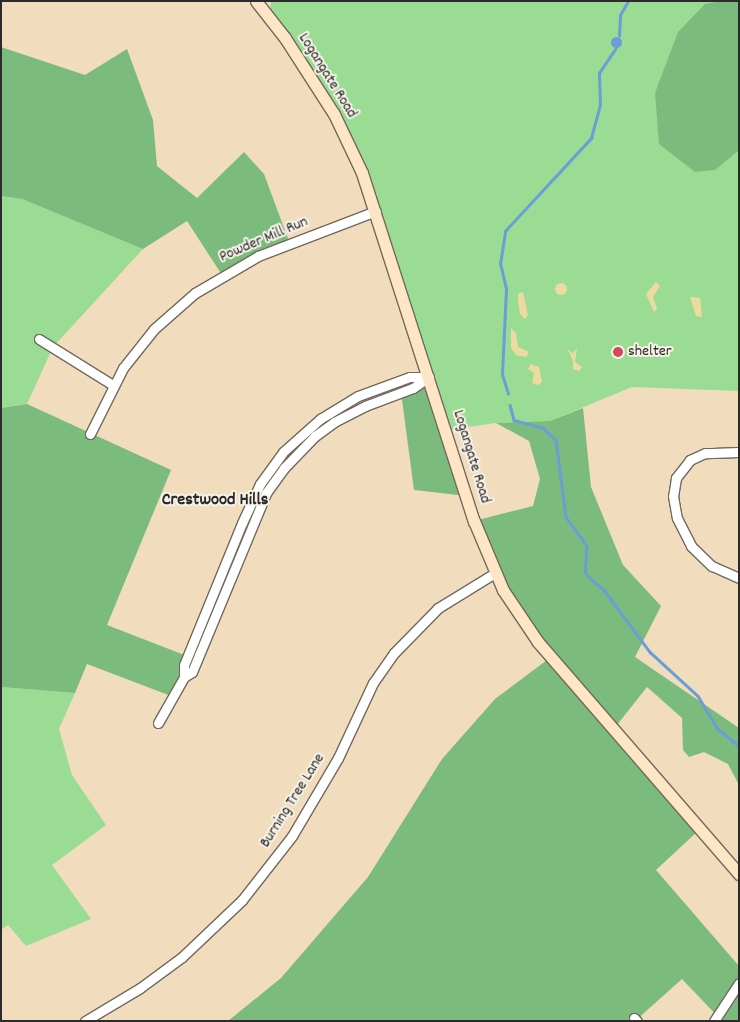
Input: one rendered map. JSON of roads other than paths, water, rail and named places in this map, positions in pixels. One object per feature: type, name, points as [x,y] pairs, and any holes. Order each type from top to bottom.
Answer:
[{"type":"street","name":"Logangate Road","points":[[256,1],[285,38],[341,128],[362,173],[376,211],[474,521],[495,573],[538,642],[739,874]]},
{"type":"street","name":"Powder Mill Run","points":[[90,434],[113,385],[154,329],[209,283],[258,256],[376,211]]},
{"type":"street","points":[[39,339],[113,385]]},
{"type":"street","points":[[158,723],[184,678],[184,665],[262,491],[298,452],[334,422],[365,406],[413,388],[429,377]]},
{"type":"street","points":[[739,452],[704,454],[690,460],[676,478],[672,496],[677,518],[691,546],[712,566],[739,578]]},
{"type":"street","name":"Burning Tree Lane","points":[[85,1021],[162,972],[242,900],[292,836],[338,758],[373,683],[394,653],[438,608],[495,573]]},
{"type":"street","points":[[714,1021],[739,983]]},
{"type":"water","points":[[616,36],[622,42],[616,48],[610,42]]},
{"type":"waterway","points":[[619,36],[620,15],[628,1]]},
{"type":"waterway","points":[[508,394],[502,374],[506,289],[500,264],[505,231],[591,138],[600,104],[599,73],[615,49]]},
{"type":"waterway","points":[[510,405],[514,420],[543,428],[556,440],[566,517],[587,546],[585,572],[605,591],[650,652],[698,696],[718,729],[739,746]]},
{"type":"place","name":"shelter","points":[[618,352]]},
{"type":"district","name":"Crestwood Hills","points":[[215,501]]}]
